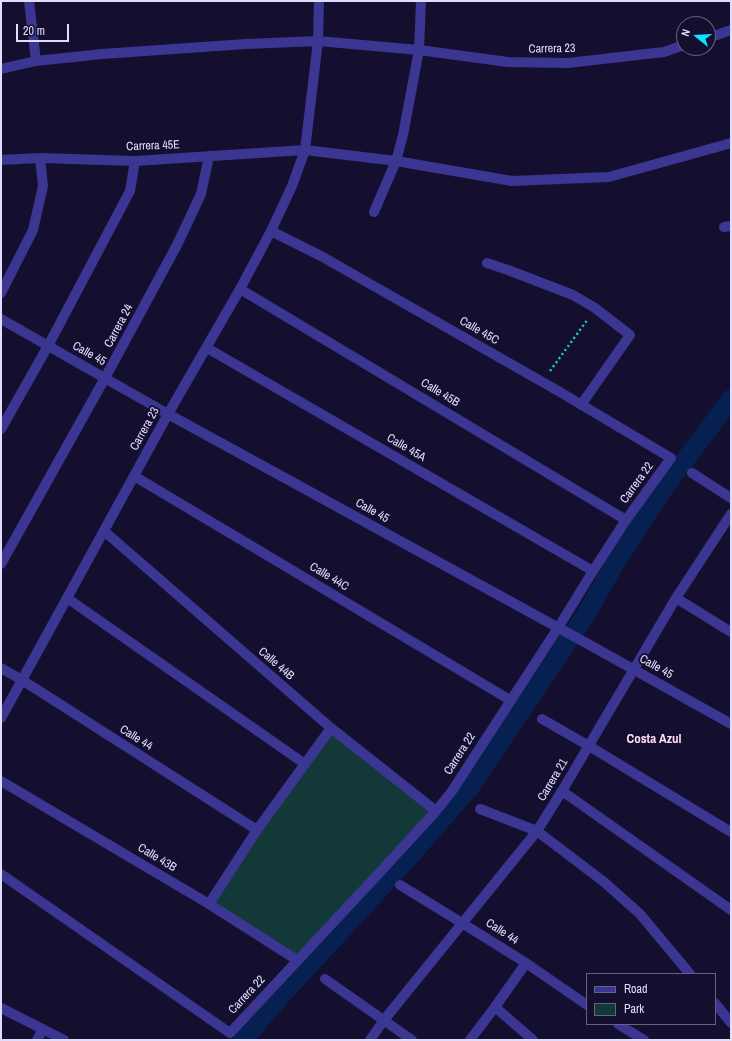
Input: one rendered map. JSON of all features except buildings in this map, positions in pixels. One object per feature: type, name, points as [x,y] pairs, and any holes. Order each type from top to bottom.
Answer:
[{"type":"street","points":[[29,1],[36,61]]},
{"type":"street","name":"Carrera 23","points":[[1,718],[168,414],[240,289],[271,231],[292,186],[305,150],[318,41],[319,1]]},
{"type":"street","points":[[374,212],[396,161],[403,135],[419,50],[421,1]]},
{"type":"street","points":[[716,35],[731,30]]},
{"type":"street","name":"Carrera 23","points":[[1,69],[36,61],[102,54],[223,45],[318,41],[419,50],[508,62],[568,63],[664,52],[676,48]]},
{"type":"street","name":"Carrera 45E","points":[[1,160],[40,158],[135,161],[305,150],[396,161],[512,181],[609,178],[731,143]]},
{"type":"street","name":"Carrera 24","points":[[1,564],[105,378],[177,245],[201,194],[209,156]]},
{"type":"street","points":[[1,293],[33,230],[43,186],[40,158]]},
{"type":"street","points":[[1,429],[48,346],[130,191],[135,161]]},
{"type":"street","name":"Calle 45C","points":[[271,231],[321,256],[542,382],[671,458]]},
{"type":"street","points":[[487,263],[573,295],[595,308],[630,334],[581,405]]},
{"type":"street","name":"Calle 45B","points":[[240,289],[626,520]]},
{"type":"street","name":"Calle 45","points":[[1,319],[168,414],[731,724]]},
{"type":"street","name":"Calle 45A","points":[[206,348],[593,570]]},
{"type":"street","name":"Carrera 22","points":[[1,874],[230,1033],[436,811],[452,791],[558,628],[593,570],[626,520],[671,458]]},
{"type":"street","points":[[692,473],[731,498]]},
{"type":"street","name":"Calle 44C","points":[[134,476],[510,700]]},
{"type":"street","name":"Carrera 21","points":[[370,1040],[384,1020],[537,831],[676,598],[731,514]]},
{"type":"street","name":"Calle 44B","points":[[104,531],[331,728],[436,811]]},
{"type":"street","points":[[67,598],[305,764]]},
{"type":"street","points":[[676,598],[731,632]]},
{"type":"street","name":"Calle 44","points":[[1,668],[257,830]]},
{"type":"street","points":[[542,718],[731,832]]},
{"type":"street","points":[[209,904],[257,830],[331,728]]},
{"type":"street","name":"Calle 43B","points":[[1,781],[209,904],[297,960]]},
{"type":"street","points":[[562,791],[731,910]]},
{"type":"street","points":[[480,809],[537,831],[604,882],[640,914],[689,973]]},
{"type":"street","name":"Calle 44","points":[[400,885],[526,963],[586,1004]]},
{"type":"street","points":[[470,1040],[496,1007],[526,963]]},
{"type":"street","points":[[325,979],[412,1040]]},
{"type":"street","points":[[716,1004],[731,1023]]},
{"type":"street","points":[[496,1007],[533,1040]]},
{"type":"street","points":[[1,1008],[64,1040]]},
{"type":"street","points":[[620,1025],[644,1040]]},
{"type":"street","points":[[37,1040],[43,1030]]},
{"type":"path","points":[[542,382],[595,308]]},
{"type":"green space","points":[[331,728],[436,811],[297,960],[209,904]]},
{"type":"waterway","points":[[243,1040],[280,997],[410,856],[471,786],[587,613],[614,565],[664,488],[731,399]]},
{"type":"district","name":"Costa Azul","points":[[654,740]]}]
